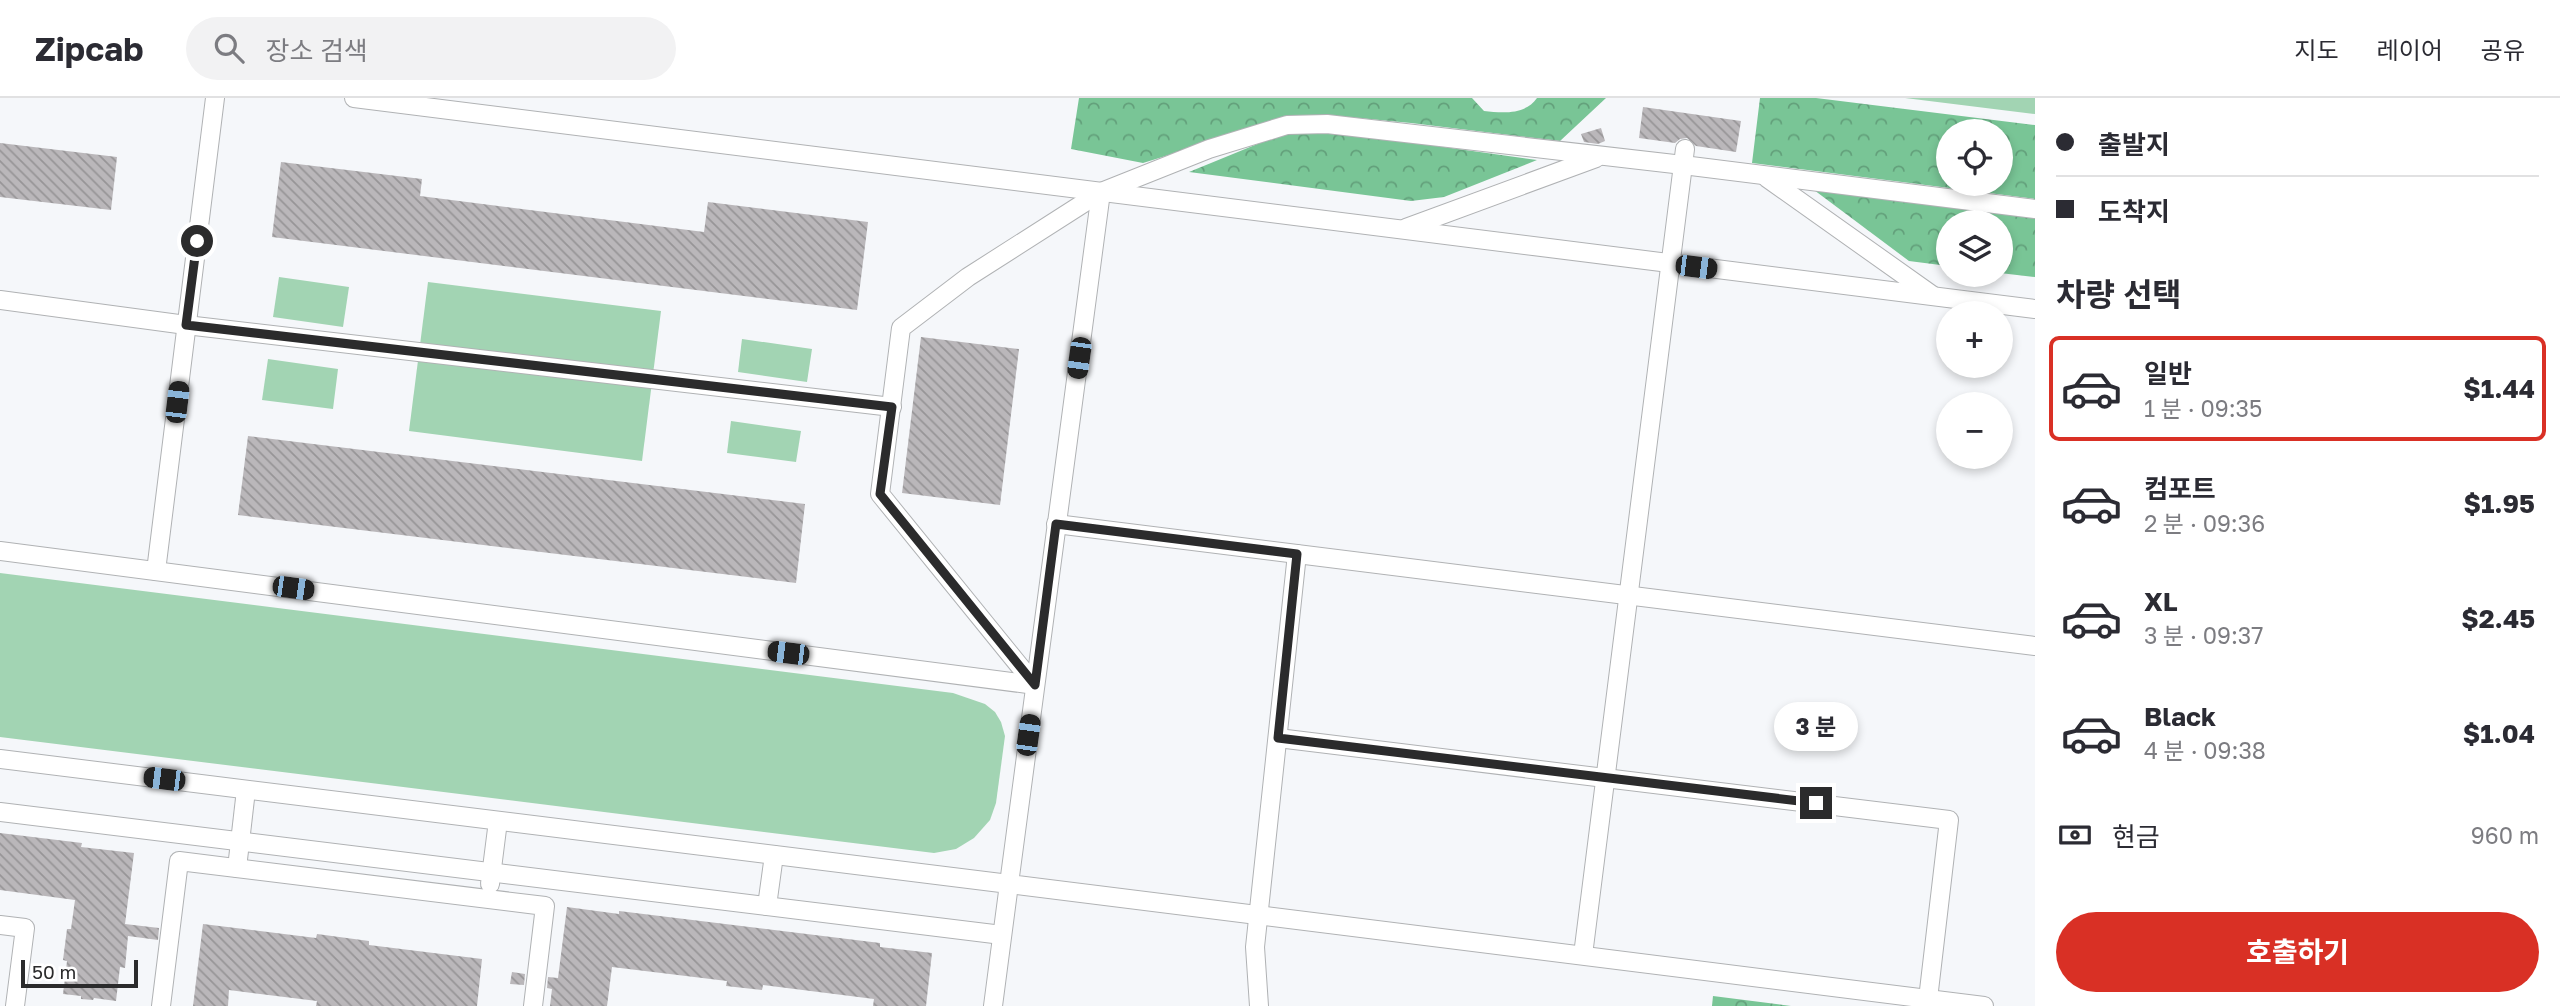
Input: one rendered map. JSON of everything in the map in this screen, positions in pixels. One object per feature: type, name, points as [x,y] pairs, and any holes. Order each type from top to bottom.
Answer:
[{"type":"street","points":[[156,571],[215,98]]},
{"type":"street","points":[[354,98],[2035,309]]},
{"type":"street","points":[[1035,685],[880,494],[901,328],[968,277],[1101,192],[1209,149],[1287,125],[1327,124],[1599,156],[1684,157],[1764,176],[2035,209]]},
{"type":"street","points":[[1402,230],[1599,156]]},
{"type":"street","points":[[1583,955],[1684,157]]},
{"type":"street","points":[[1764,176],[1935,297]]},
{"type":"street","points":[[993,1006],[1101,192]]},
{"type":"street","points":[[0,300],[186,325],[892,407]]},
{"type":"street","points":[[1056,524],[2035,646]]},
{"type":"street","points":[[0,551],[1035,685]]},
{"type":"street","points":[[1259,1006],[1255,962],[1297,554]]},
{"type":"street","points":[[1278,738],[1949,820],[1927,999]]},
{"type":"street","points":[[0,759],[1983,1006]]},
{"type":"street","points":[[237,868],[246,790]]},
{"type":"street","points":[[0,812],[1002,935]]},
{"type":"street","points":[[488,898],[498,821]]},
{"type":"street","points":[[767,906],[774,855]]},
{"type":"street","points":[[161,1006],[179,861],[545,906],[533,1006]]},
{"type":"street","points":[[0,925],[25,928],[15,1006]]},
{"type":"green space","points":[[1079,98],[1472,98],[1484,111],[1506,112],[1520,110],[1537,98],[1606,98],[1560,141],[1327,115],[1282,120],[1143,163],[1071,149]]},
{"type":"green space","points":[[1760,98],[1816,98],[1986,119],[1936,119],[1936,186],[1752,163]]},
{"type":"green space","points":[[1905,98],[2035,98],[2035,114]]},
{"type":"green space","points":[[2013,122],[2035,125],[2035,199],[2011,196]]},
{"type":"green space","points":[[1323,130],[1537,160],[1444,197],[1411,201],[1189,172],[1282,134]]},
{"type":"green space","points":[[1814,190],[1978,210],[1936,210],[1936,264],[1909,261]]},
{"type":"green space","points":[[2013,214],[2035,217],[2035,277],[2013,274]]},
{"type":"green space","points":[[279,277],[349,287],[343,327],[273,317]]},
{"type":"green space","points":[[428,282],[661,311],[642,461],[409,431]]},
{"type":"green space","points":[[742,339],[812,349],[807,382],[738,372]]},
{"type":"green space","points":[[268,359],[338,369],[333,409],[262,400]]},
{"type":"green space","points":[[731,421],[801,431],[796,462],[727,453]]},
{"type":"green space","points":[[0,573],[953,693],[985,704],[995,712],[1001,722],[1005,736],[996,803],[990,820],[974,838],[956,849],[934,853],[0,737]]},
{"type":"green space","points":[[1713,996],[1791,1006],[1712,1006]]},
{"type":"building","points":[[1643,107],[1741,121],[1736,152],[1696,146],[1687,138],[1675,143],[1639,138]]},
{"type":"building","points":[[1601,128],[1605,141],[1598,144],[1584,142],[1581,134]]},
{"type":"building","points":[[0,143],[117,157],[111,210],[0,197]]},
{"type":"building","points":[[281,162],[422,179],[420,196],[704,232],[708,202],[868,222],[857,310],[272,237]]},
{"type":"building","points":[[921,337],[1019,349],[1000,505],[902,493]]},
{"type":"building","points":[[248,436],[805,504],[796,583],[238,515]]},
{"type":"building","points":[[0,833],[82,843],[81,847],[134,853],[125,924],[159,928],[158,940],[128,936],[125,968],[120,967],[116,1001],[81,999],[81,996],[63,994],[67,961],[63,960],[67,929],[71,929],[75,900],[0,890]]},
{"type":"building","points":[[567,907],[880,943],[880,947],[932,953],[926,1006],[873,1006],[874,999],[763,985],[762,990],[726,986],[727,981],[612,967],[607,1006],[550,1006],[552,989],[547,988],[548,977],[558,978]]},
{"type":"building","points":[[203,924],[316,938],[317,934],[369,941],[369,945],[482,959],[477,1006],[316,1006],[317,1001],[229,990],[228,1006],[193,1006]]},
{"type":"building","points":[[512,972],[525,974],[524,985],[510,984]]},
{"type":"route","points":[[197,241],[186,325],[892,407],[880,494],[1035,685],[1056,524],[1297,554],[1278,738],[1816,803]]}]
